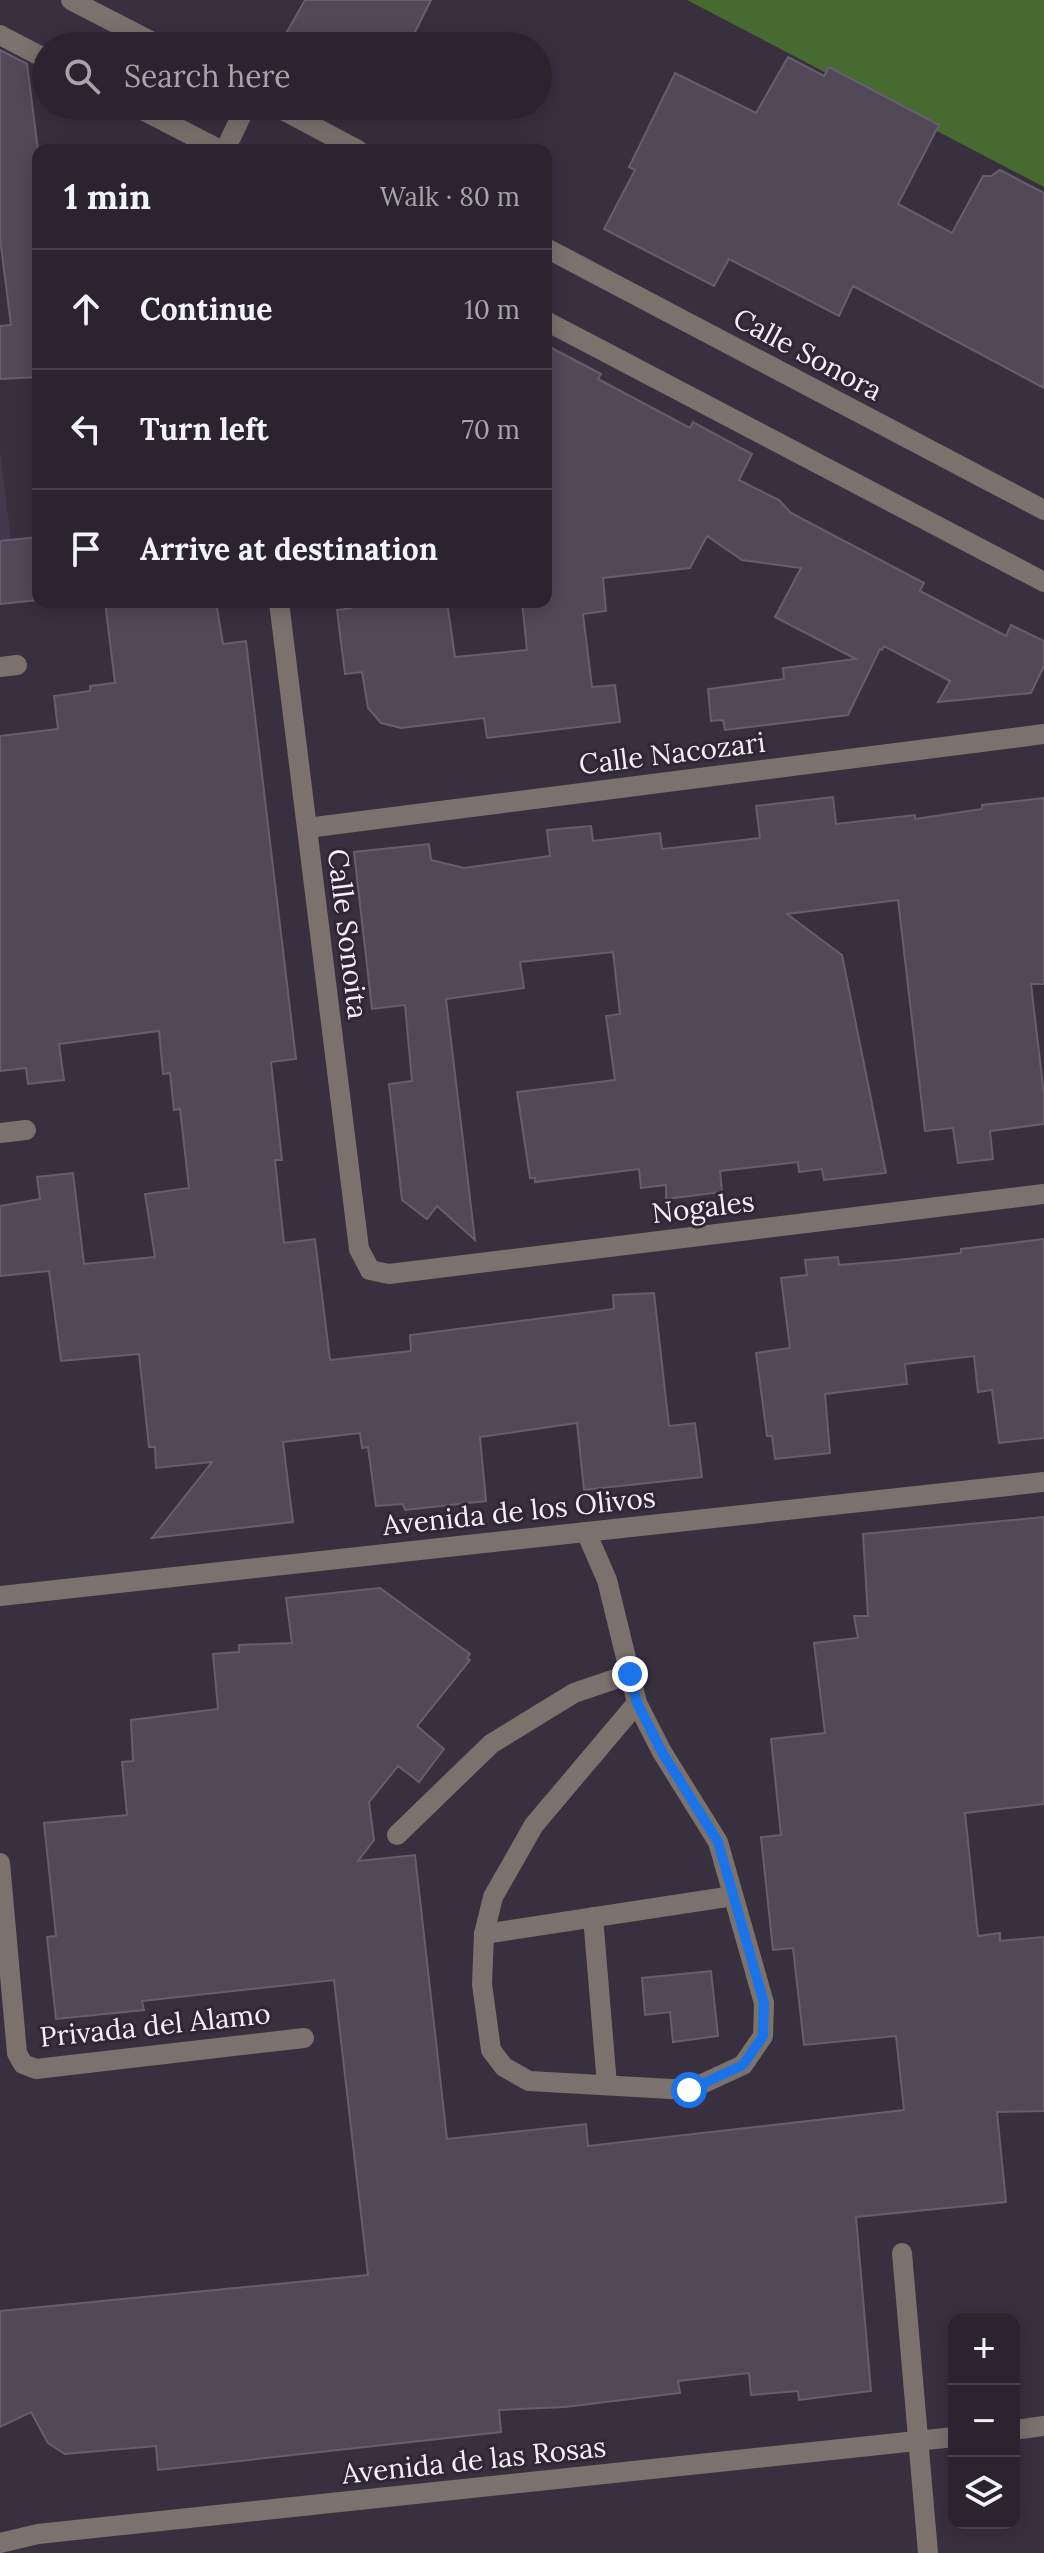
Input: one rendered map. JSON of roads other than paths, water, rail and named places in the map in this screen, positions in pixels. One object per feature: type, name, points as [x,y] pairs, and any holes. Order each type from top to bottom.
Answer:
[{"type":"street","points":[[76,1],[134,32]]},
{"type":"street","points":[[0,35],[32,52]]},
{"type":"street","points":[[163,120],[210,144]]},
{"type":"street","points":[[225,144],[238,120]]},
{"type":"street","points":[[301,120],[347,144]]},
{"type":"street","name":"Calle Sonora","points":[[552,251],[1044,510]]},
{"type":"street","points":[[552,324],[1044,582]]},
{"type":"street","name":"Calle Sonoita","points":[[280,608],[359,1249],[370,1270]]},
{"type":"street","name":"Calle Nacozari","points":[[307,828],[1044,734]]},
{"type":"street","points":[[0,1133],[26,1130]]},
{"type":"street","name":"Nogales","points":[[370,1270],[389,1274],[1044,1194]]},
{"type":"street","name":"Avenida de los Olivos","points":[[0,1596],[1044,1482]]},
{"type":"street","points":[[586,1532],[607,1580],[637,1703],[662,1752],[718,1842],[764,2003],[763,2036],[743,2065],[689,2090],[529,2081],[504,2067],[491,2050],[482,1984],[484,1934],[493,1897],[534,1825],[637,1703]]},
{"type":"street","points":[[397,1835],[491,1744],[574,1693],[630,1674]]},
{"type":"street","name":"Privada del Alamo","points":[[0,1863],[17,2053],[23,2064],[36,2069],[304,2038]]},
{"type":"street","points":[[484,1934],[733,1896]]},
{"type":"street","points":[[593,1917],[607,2085]]},
{"type":"street","points":[[902,2253],[928,2553]]},
{"type":"street","points":[[1020,2429],[1044,2426]]},
{"type":"street","name":"Avenida de las Rosas","points":[[0,2543],[53,2533],[948,2438]]}]
